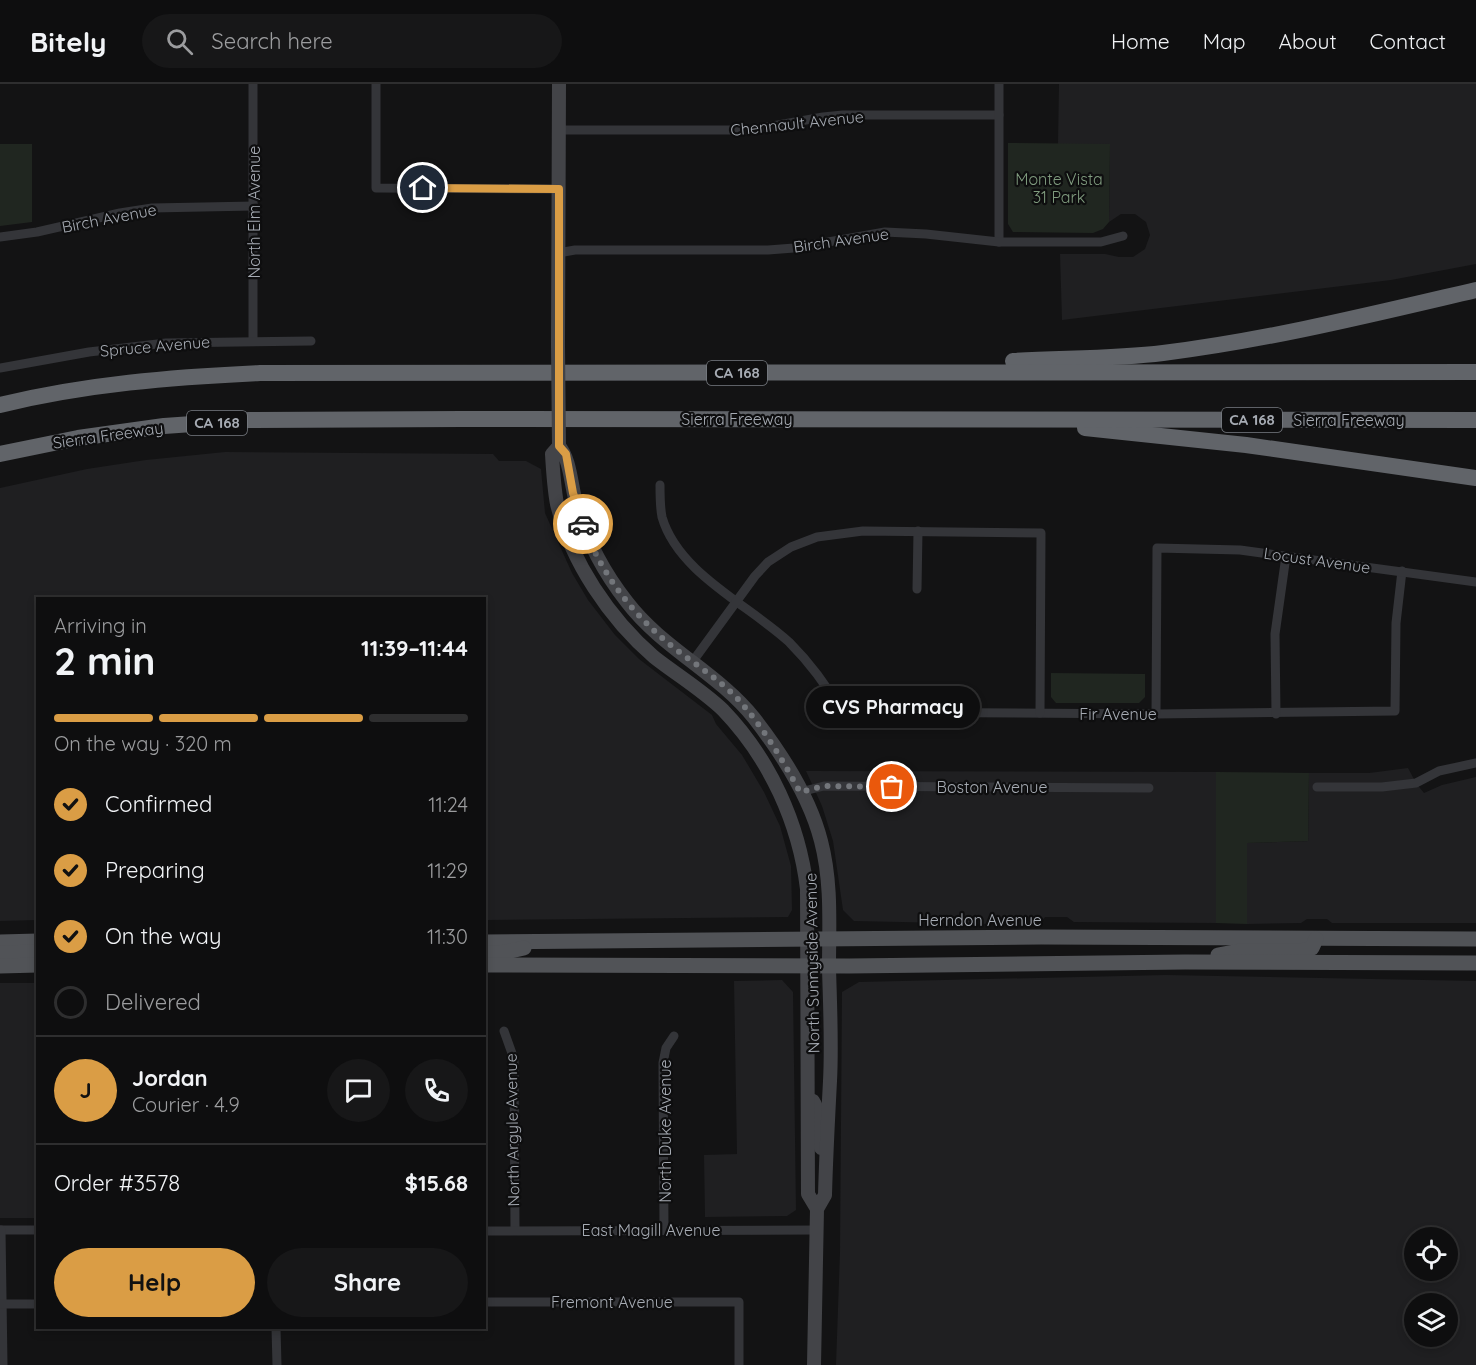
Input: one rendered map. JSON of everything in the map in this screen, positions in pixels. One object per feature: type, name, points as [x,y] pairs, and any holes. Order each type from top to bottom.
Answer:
[{"type":"highway","points":[[838,373],[1162,353],[1364,316],[1476,290]]},
{"type":"highway","name":"CA 168","points":[[0,405],[101,386],[181,377],[260,373],[1476,372]]},
{"type":"highway","name":"Sierra Freeway","points":[[0,454],[88,436],[164,426],[249,420],[462,418],[1476,420]]},
{"type":"highway","points":[[1027,420],[1100,431],[1246,445],[1476,478]]},
{"type":"main road","name":"North Sunnyside Avenue","points":[[559,84],[559,446],[566,454],[573,493],[585,530],[598,557],[627,602],[658,634],[735,696],[755,719],[786,765],[800,792],[815,823],[825,859],[829,900],[830,1079],[825,1195],[817,1209],[814,1365]]},
{"type":"main road","name":"North Sunnyside Avenue","points":[[559,446],[552,454],[555,494],[566,531],[587,575],[612,612],[644,647],[707,696],[747,738],[771,776],[787,808],[805,872],[808,939],[808,1194],[817,1209]]},
{"type":"main road","points":[[555,494],[565,501],[577,534],[597,574],[627,602]]},
{"type":"main road","points":[[587,575],[664,653],[680,663],[693,661]]},
{"type":"main road","points":[[707,696],[738,715],[758,738],[790,789],[800,792]]},
{"type":"main road","name":"Herndon Avenue","points":[[486,942],[1041,937],[1476,939]]},
{"type":"main road","points":[[1185,962],[1239,951],[1302,951],[1312,948],[1316,939]]},
{"type":"main road","points":[[0,942],[36,941]]},
{"type":"main road","points":[[486,953],[501,953],[551,942]]},
{"type":"main road","points":[[0,953],[36,952]]},
{"type":"main road","points":[[486,965],[1476,963]]},
{"type":"main road","points":[[0,966],[36,964]]},
{"type":"main road","points":[[808,1099],[813,1101],[818,1110],[818,1137],[826,1162]]},
{"type":"street","name":"North Elm Avenue","points":[[253,84],[254,340]]},
{"type":"street","points":[[375,84],[376,188],[559,189]]},
{"type":"street","points":[[999,84],[999,242]]},
{"type":"street","name":"Chennault Avenue","points":[[559,130],[749,130],[843,115],[999,115]]},
{"type":"street","name":"Birch Avenue","points":[[0,237],[37,232],[152,208],[254,206]]},
{"type":"street","name":"Birch Avenue","points":[[558,254],[574,250],[777,249],[885,232],[999,242],[1101,242],[1123,236]]},
{"type":"street","name":"Spruce Avenue","points":[[0,368],[126,347],[190,342],[311,341]]},
{"type":"street","points":[[660,485],[663,518],[670,535],[688,561],[735,602]]},
{"type":"street","points":[[917,589],[918,531]]},
{"type":"street","points":[[693,661],[735,602],[768,562],[791,547],[808,540],[840,533],[918,531],[1041,533],[1040,713]]},
{"type":"street","name":"Locust Avenue","points":[[1156,714],[1157,548],[1240,550],[1476,582]]},
{"type":"street","points":[[1276,714],[1275,634],[1287,556]]},
{"type":"street","name":"Fir Avenue","points":[[735,602],[775,631],[801,655],[816,671],[842,712],[1276,714],[1395,711],[1396,623],[1402,572]]},
{"type":"street","points":[[1317,787],[1382,787],[1416,783],[1439,771],[1476,763]]},
{"type":"street","name":"Boston Avenue","points":[[800,792],[824,786],[1149,788]]},
{"type":"street","name":"North Argyle Avenue","points":[[504,1031],[514,1059],[515,1230]]},
{"type":"street","name":"North Duke Avenue","points":[[664,1230],[663,1063],[666,1048],[674,1035]]},
{"type":"street","points":[[3,1365],[1,1230],[36,1230]]},
{"type":"street","name":"East Magill Avenue","points":[[486,1231],[817,1230]]},
{"type":"street","name":"Fremont Avenue","points":[[486,1302],[739,1302],[739,1365]]},
{"type":"street","points":[[2,1304],[36,1304]]},
{"type":"street","points":[[276,1329],[277,1365]]},
{"type":"shaded area","points":[[1059,84],[1476,84],[1476,264],[1391,280],[1062,320],[1060,254],[1105,254],[1133,257],[1145,249],[1150,235],[1146,222],[1135,214],[1121,214],[1109,222],[1110,144],[1058,144]]},
{"type":"shaded area","points":[[225,452],[493,454],[499,461],[526,461],[541,469],[545,513],[572,573],[588,600],[615,635],[639,659],[712,715],[716,724],[742,755],[764,792],[780,826],[791,866],[792,910],[788,917],[486,920],[486,597],[36,597],[36,920],[0,921],[0,488],[87,469]]},
{"type":"shaded area","points":[[1408,768],[1424,793],[1442,785],[1476,777],[1476,923],[1332,923],[1327,919],[1307,919],[1301,923],[1247,924],[1247,843],[1308,841],[1309,773],[1369,773]]},
{"type":"shaded area","points":[[806,771],[1216,772],[1216,923],[1074,922],[1067,917],[1045,917],[1039,925],[854,921],[843,910],[833,841],[822,806]]},
{"type":"shaded area","points":[[1166,975],[1476,981],[1476,1365],[836,1365],[840,1252],[842,992],[859,982]]},
{"type":"shaded area","points":[[782,980],[793,992],[796,1210],[787,1216],[705,1217],[704,1155],[737,1154],[734,981]]},
{"type":"shaded area","points":[[0,983],[36,983],[36,1218],[0,1218]]},
{"type":"green space","name":"Monte Vista 31 Park","points":[[1008,143],[1110,144],[1109,222],[1103,229],[1093,233],[1013,232],[1008,224]]},
{"type":"green space","points":[[0,144],[32,144],[32,222],[0,226]]},
{"type":"green space","points":[[1051,673],[1145,674],[1145,697],[1139,703],[1056,703],[1051,697]]},
{"type":"green space","points":[[1216,772],[1309,773],[1308,841],[1247,843],[1247,924],[1216,923]]},
{"type":"way so far","points":[[583,524],[598,557],[627,602],[658,634],[735,696],[755,719],[786,765],[800,792],[824,786],[892,787]]},
{"type":"place","name":"CVS Pharmacy","points":[[892,787]]},
{"type":"route","points":[[423,188],[559,189],[559,446],[566,454],[573,493],[583,524]]}]
